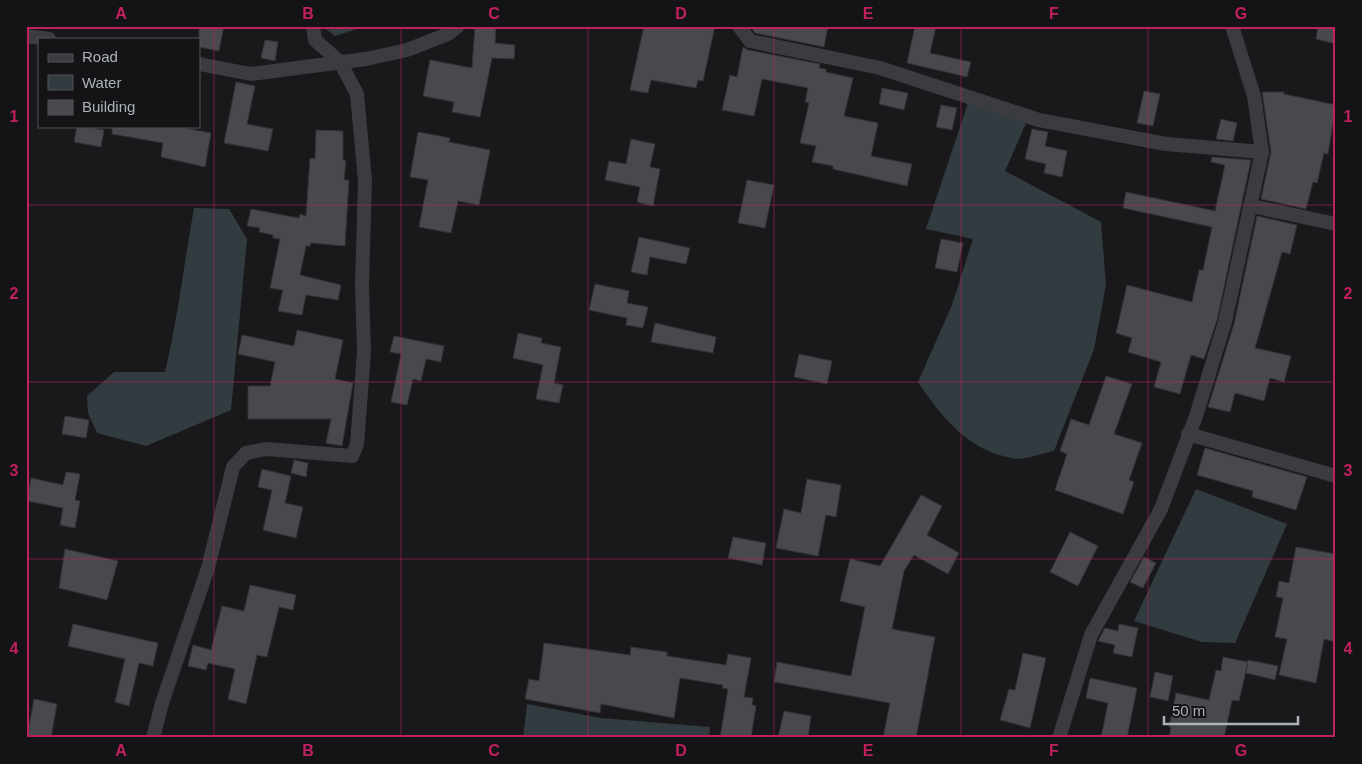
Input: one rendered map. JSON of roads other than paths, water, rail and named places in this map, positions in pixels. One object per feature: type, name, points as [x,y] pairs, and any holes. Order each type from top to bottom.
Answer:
[{"type":"street","points":[[153,738],[162,702],[208,568],[233,467],[246,453],[266,450],[352,456],[356,444],[364,352],[362,284],[365,181],[357,94],[340,62],[314,40],[313,26]]},
{"type":"street","points":[[200,64],[251,74],[340,62],[407,50],[448,34],[458,26]]},
{"type":"street","points":[[739,26],[750,41],[880,68],[1039,120],[1166,144],[1262,152]]},
{"type":"street","points":[[1059,738],[1091,635],[1161,509],[1196,416],[1225,322],[1252,206],[1262,152],[1254,96],[1232,26]]},
{"type":"street","points":[[26,36],[41,38]]},
{"type":"street","points":[[1252,206],[1336,224]]},
{"type":"street","points":[[1188,434],[1336,476]]},
{"type":"water","points":[[322,26],[367,26],[335,36]]},
{"type":"water","points":[[968,103],[1027,121],[1005,171],[1101,222],[1106,285],[1094,349],[1054,451],[1027,458],[1016,459],[996,454],[969,440],[946,419],[918,382],[952,305],[973,239],[926,229]]},
{"type":"water","points":[[194,208],[229,209],[247,239],[231,410],[146,446],[97,433],[88,413],[87,396],[114,372],[165,372]]},
{"type":"water","points":[[1196,489],[1287,524],[1235,643],[1202,642],[1134,621]]},
{"type":"water","points":[[527,704],[601,718],[710,727],[709,738],[523,738]]}]
